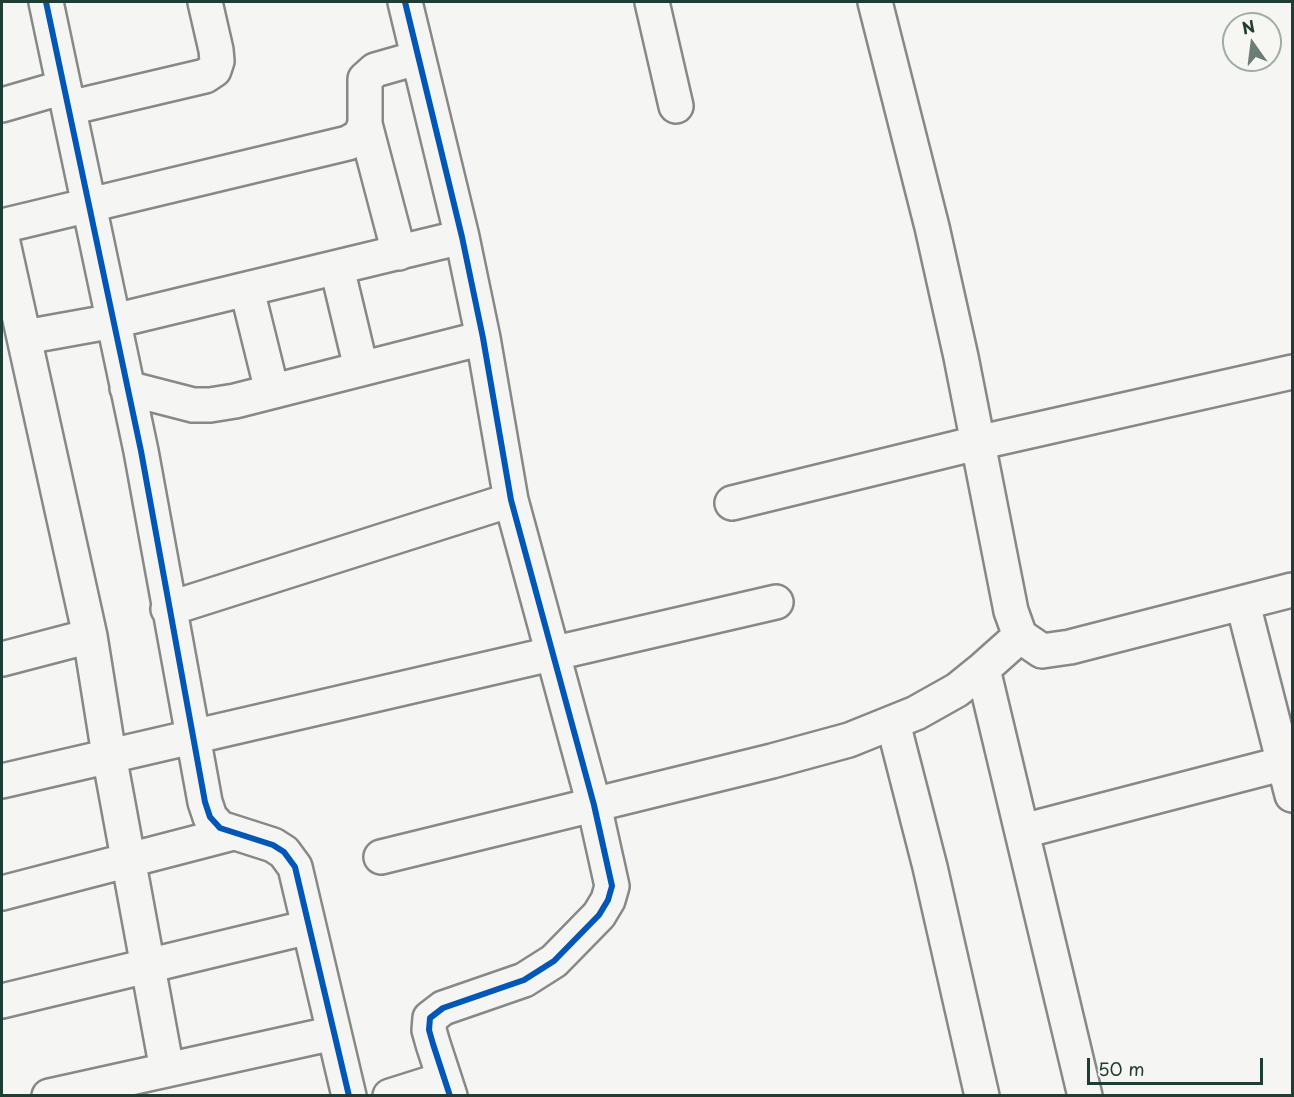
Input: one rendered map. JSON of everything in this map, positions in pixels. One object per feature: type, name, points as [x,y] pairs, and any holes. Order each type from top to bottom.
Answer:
[{"type":"street","points":[[46,2],[141,451],[205,802],[210,817],[220,828],[273,845],[284,852],[295,867],[349,1095]]},
{"type":"street","points":[[2,105],[205,76],[214,70],[217,61],[205,2]]},
{"type":"street","points":[[390,1095],[447,1088],[429,1030],[430,1018],[443,1008],[524,980],[540,971],[576,940],[599,915],[608,900],[612,886],[594,805],[511,500],[483,338],[462,237],[405,2]]},
{"type":"street","points":[[652,2],[676,106]]},
{"type":"street","points":[[875,2],[932,227],[961,357],[1011,611],[1020,636],[1041,651],[1070,647],[1293,590]]},
{"type":"street","points":[[399,254],[365,124],[365,79],[375,70],[417,58]]},
{"type":"street","points":[[2,225],[335,148],[360,136],[365,124]]},
{"type":"street","points":[[25,338],[114,321],[462,237]]},
{"type":"street","points":[[2,238],[90,636],[109,755],[167,1070]]},
{"type":"street","points":[[337,268],[361,368]]},
{"type":"street","points":[[247,290],[272,391]]},
{"type":"street","points":[[127,388],[193,405],[210,405],[235,401],[483,338]]},
{"type":"street","points":[[732,502],[977,443],[1293,372]]},
{"type":"street","points":[[168,609],[511,500]]},
{"type":"street","points":[[2,781],[776,602]]},
{"type":"street","points":[[1243,604],[1282,706],[1285,763],[1293,795]]},
{"type":"street","points":[[2,658],[90,636]]},
{"type":"street","points":[[381,857],[849,740],[916,713],[957,690],[1020,636]]},
{"type":"street","points":[[984,669],[1085,1095]]},
{"type":"street","points":[[893,723],[930,867],[982,1095]]},
{"type":"street","points":[[1023,831],[1285,763]]},
{"type":"street","points":[[2,893],[233,833]]},
{"type":"street","points":[[2,1001],[309,927]]},
{"type":"street","points":[[49,1095],[334,1033]]},
{"type":"cycle path","points":[[46,2],[141,451],[205,802],[210,817],[220,828],[273,845],[284,852],[295,867],[349,1096]]},
{"type":"cycle path","points":[[405,2],[462,237],[483,338],[511,500],[594,805],[612,886],[608,900],[599,915],[554,961],[524,980],[443,1008],[430,1018],[429,1030],[450,1096]]}]
